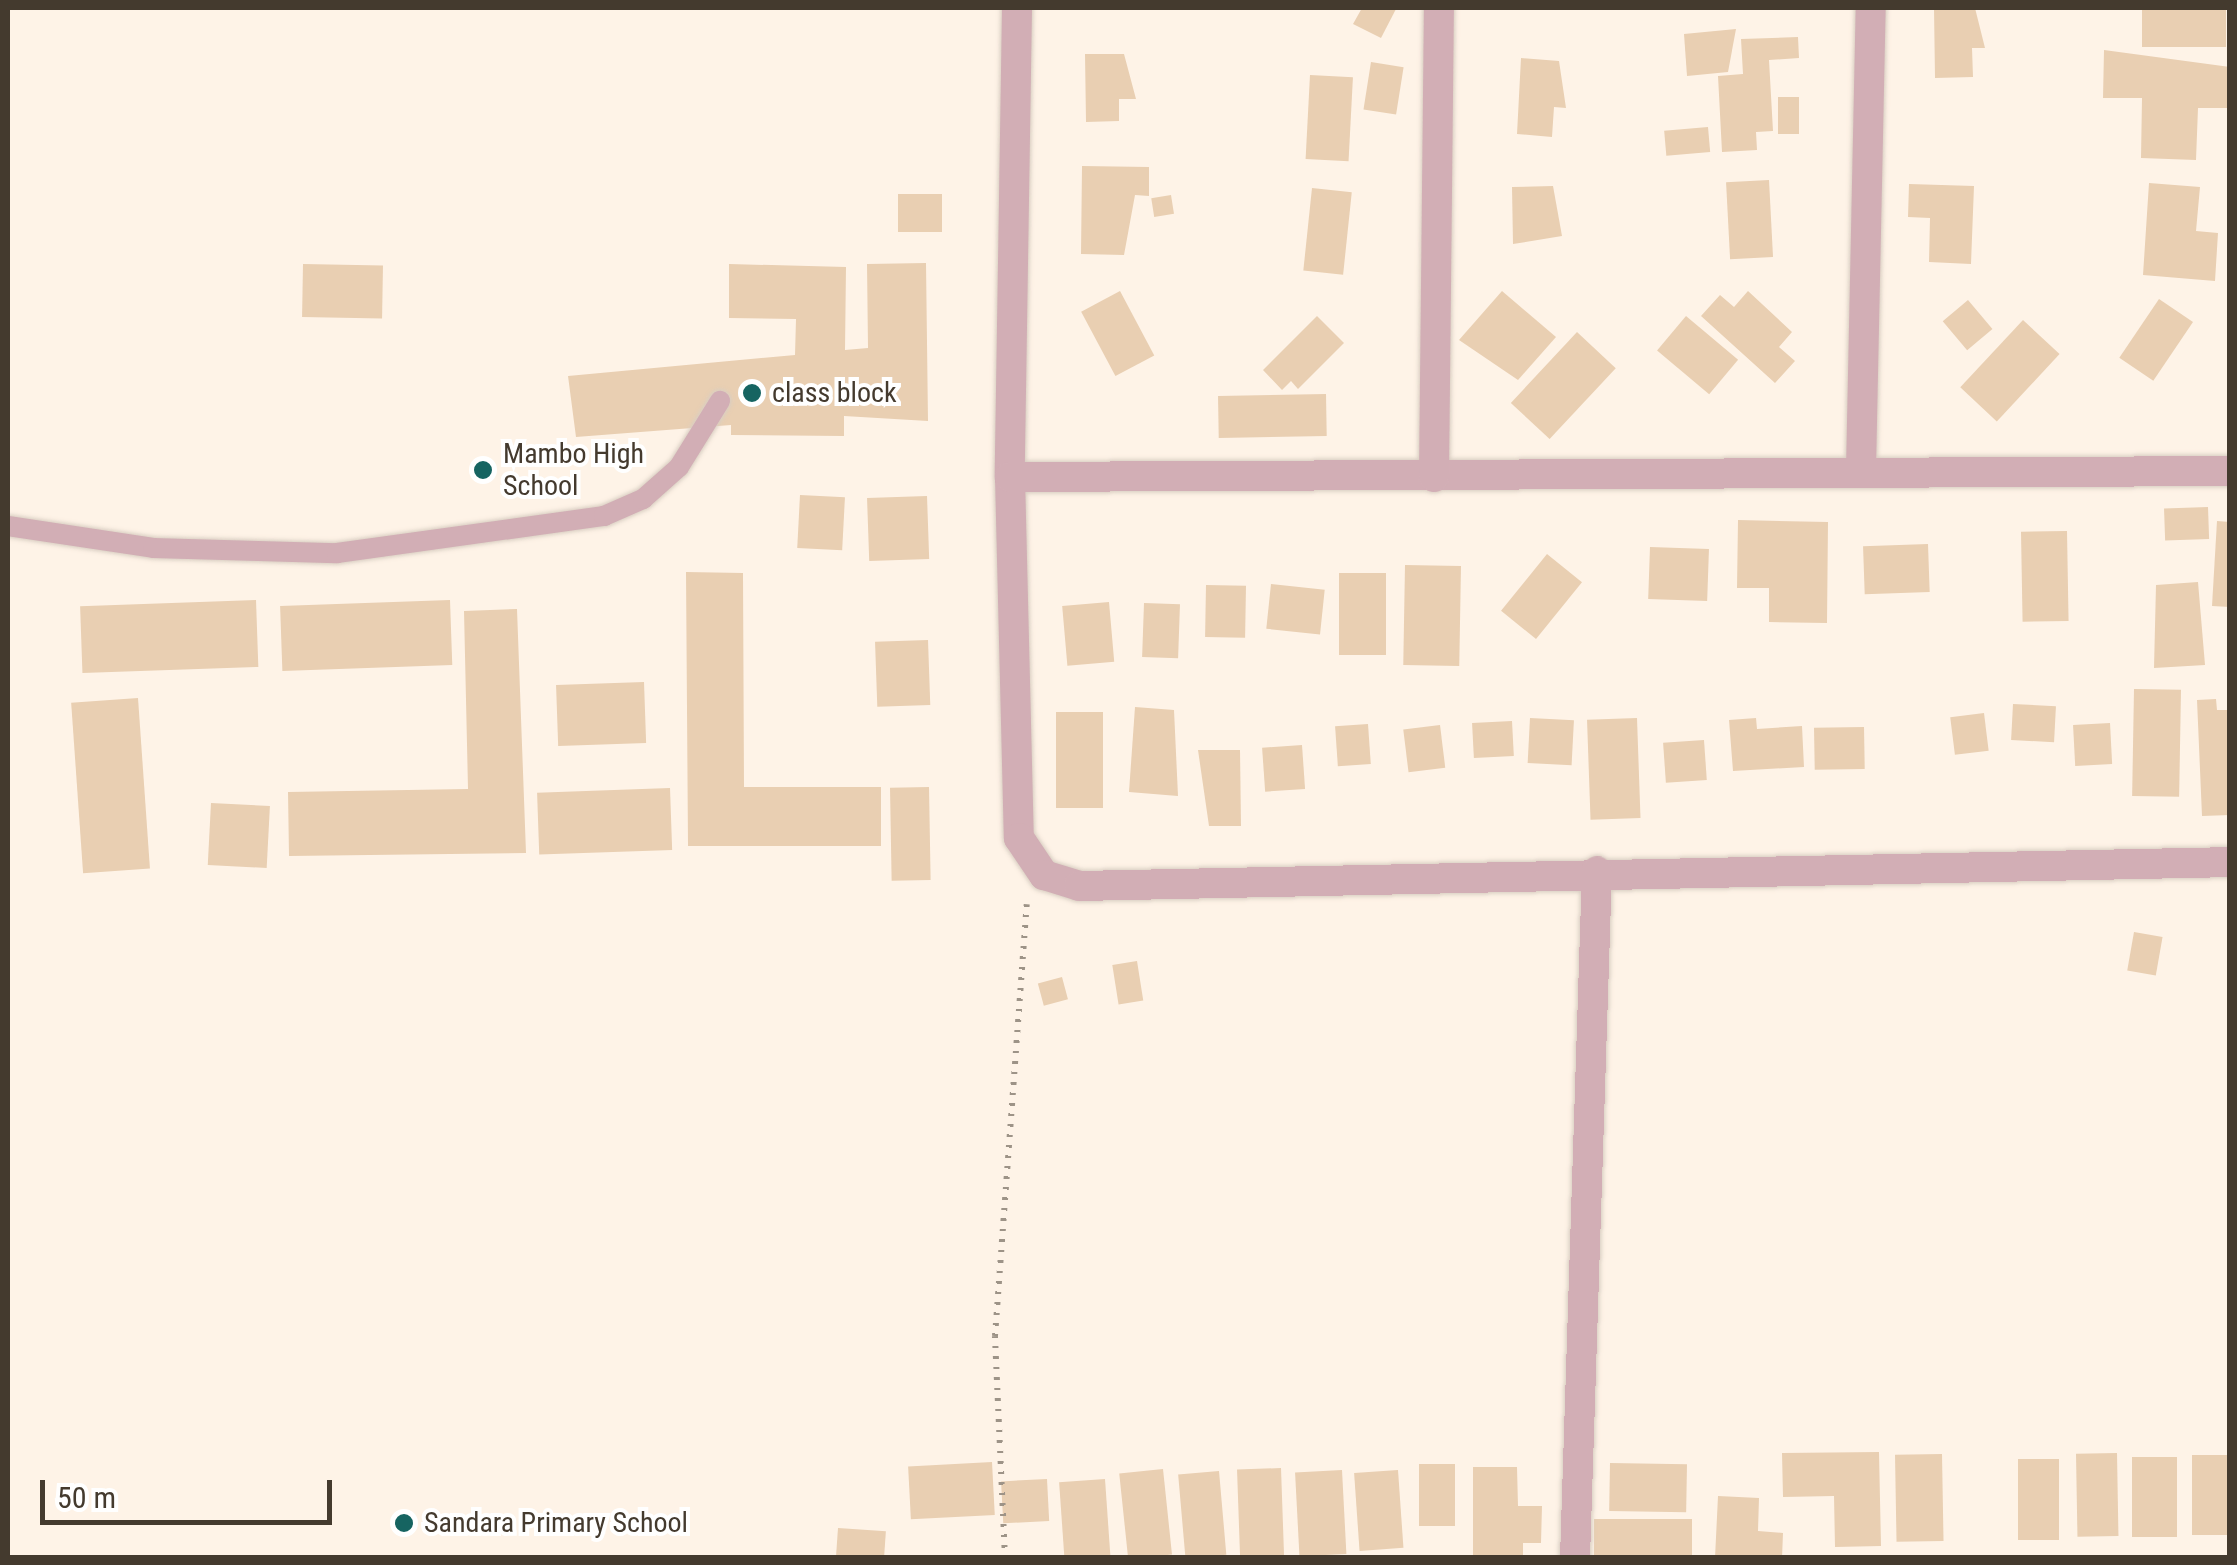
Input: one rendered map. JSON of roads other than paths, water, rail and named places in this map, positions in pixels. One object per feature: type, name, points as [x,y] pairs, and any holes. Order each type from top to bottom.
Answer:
[{"type":"street","points":[[1017,8],[1010,477],[1019,838],[1028,858],[1078,886],[1597,872],[2230,862]]},
{"type":"street","points":[[1434,477],[1439,8]]},
{"type":"street","points":[[1861,470],[1871,8]]},
{"type":"street","points":[[1010,477],[2230,471]]},
{"type":"street","points":[[1575,1558],[1597,872]]},
{"type":"lane","points":[[8,526],[152,548],[337,553],[604,516],[643,499],[679,467],[720,401]]},
{"type":"place","name":"class block","points":[[752,393]]},
{"type":"place","name":"Mambo High School","points":[[483,470]]},
{"type":"place","name":"Sandara Primary School","points":[[404,1523]]}]
